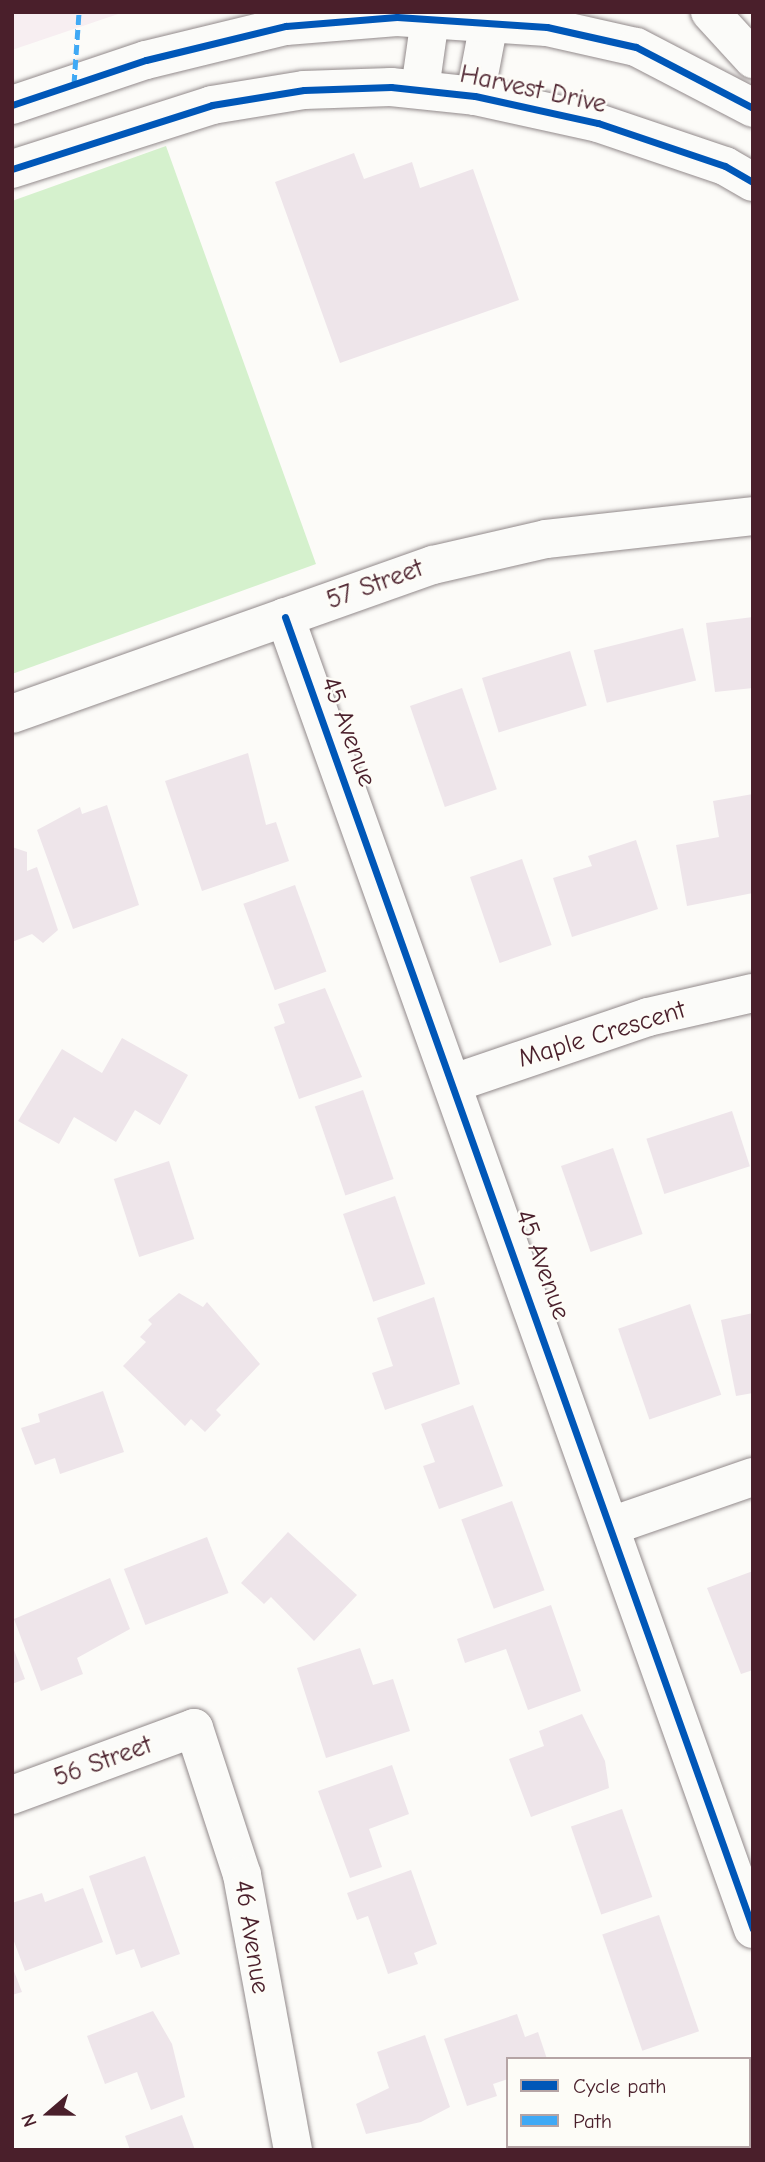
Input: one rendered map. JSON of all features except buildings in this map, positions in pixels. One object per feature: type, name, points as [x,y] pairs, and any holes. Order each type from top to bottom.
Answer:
[{"type":"street","points":[[710,12],[753,59]]},
{"type":"street","points":[[420,89],[430,15]]},
{"type":"street","name":"Harvest Drive","points":[[12,105],[146,60],[286,26],[430,15],[491,17],[636,47],[753,108]]},
{"type":"street","points":[[475,96],[491,17]]},
{"type":"street","name":"Harvest Drive","points":[[12,169],[212,105],[304,90],[420,89],[475,96],[598,123],[725,166],[753,182]]},
{"type":"street","name":"57 Street","points":[[12,715],[433,565],[546,539],[753,516]]},
{"type":"street","name":"45 Avenue","points":[[285,617],[614,1525],[753,1929]]},
{"type":"street","name":"Maple Crescent","points":[[454,1083],[648,1017],[753,993]]},
{"type":"street","points":[[614,1525],[753,1477]]},
{"type":"street","name":"56 Street","points":[[12,1795],[194,1728]]},
{"type":"street","name":"46 Avenue","points":[[194,1728],[242,1875],[293,2150]]},
{"type":"shaded area","points":[[12,12],[124,12],[12,50]]},
{"type":"green space","points":[[166,146],[316,564],[12,674],[12,201]]},
{"type":"marked path","points":[[74,84],[79,12]]},
{"type":"cycle path","points":[[12,105],[146,60],[286,26],[397,17],[547,27],[636,47],[753,108]]},
{"type":"cycle path","points":[[12,169],[212,105],[304,90],[391,87],[475,96],[598,123],[725,166],[753,182]]},
{"type":"cycle path","points":[[285,617],[753,1929]]}]
